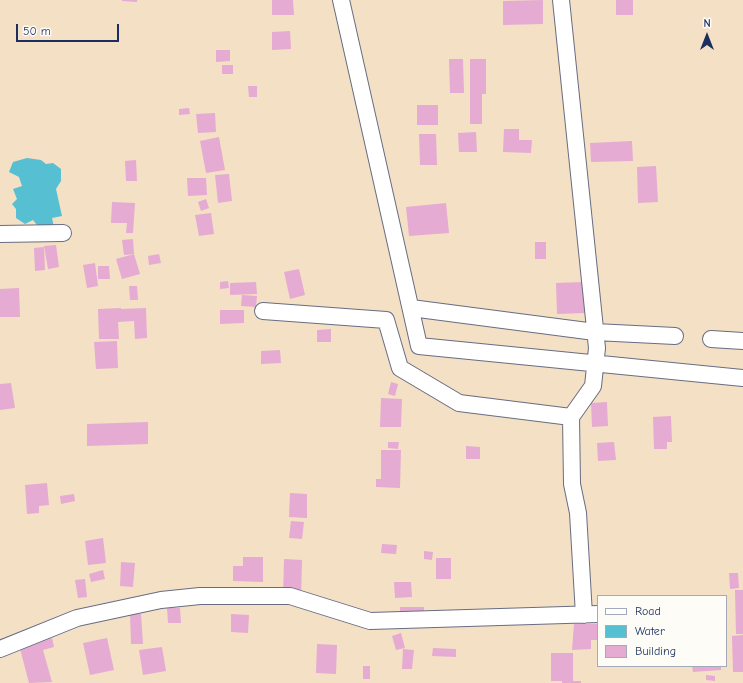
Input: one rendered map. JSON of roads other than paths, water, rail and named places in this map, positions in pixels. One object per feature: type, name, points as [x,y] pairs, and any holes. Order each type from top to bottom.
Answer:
[{"type":"street","points":[[341,0],[419,346],[743,378]]},
{"type":"street","points":[[0,649],[77,618],[161,600],[200,596],[290,596],[370,621],[591,614],[578,513],[572,484],[571,417],[593,386],[597,348],[560,0]]},
{"type":"street","points":[[0,234],[63,233]]},
{"type":"street","points":[[411,308],[595,332],[674,336]]},
{"type":"street","points":[[263,311],[386,320],[400,368],[459,403],[571,417]]},
{"type":"street","points":[[711,339],[743,341]]},
{"type":"water","points":[[27,158],[41,160],[46,164],[53,163],[61,169],[61,181],[56,189],[62,216],[52,218],[54,227],[41,230],[33,220],[25,224],[16,218],[16,209],[12,204],[17,199],[13,189],[22,186],[19,177],[9,172],[13,162]]}]
